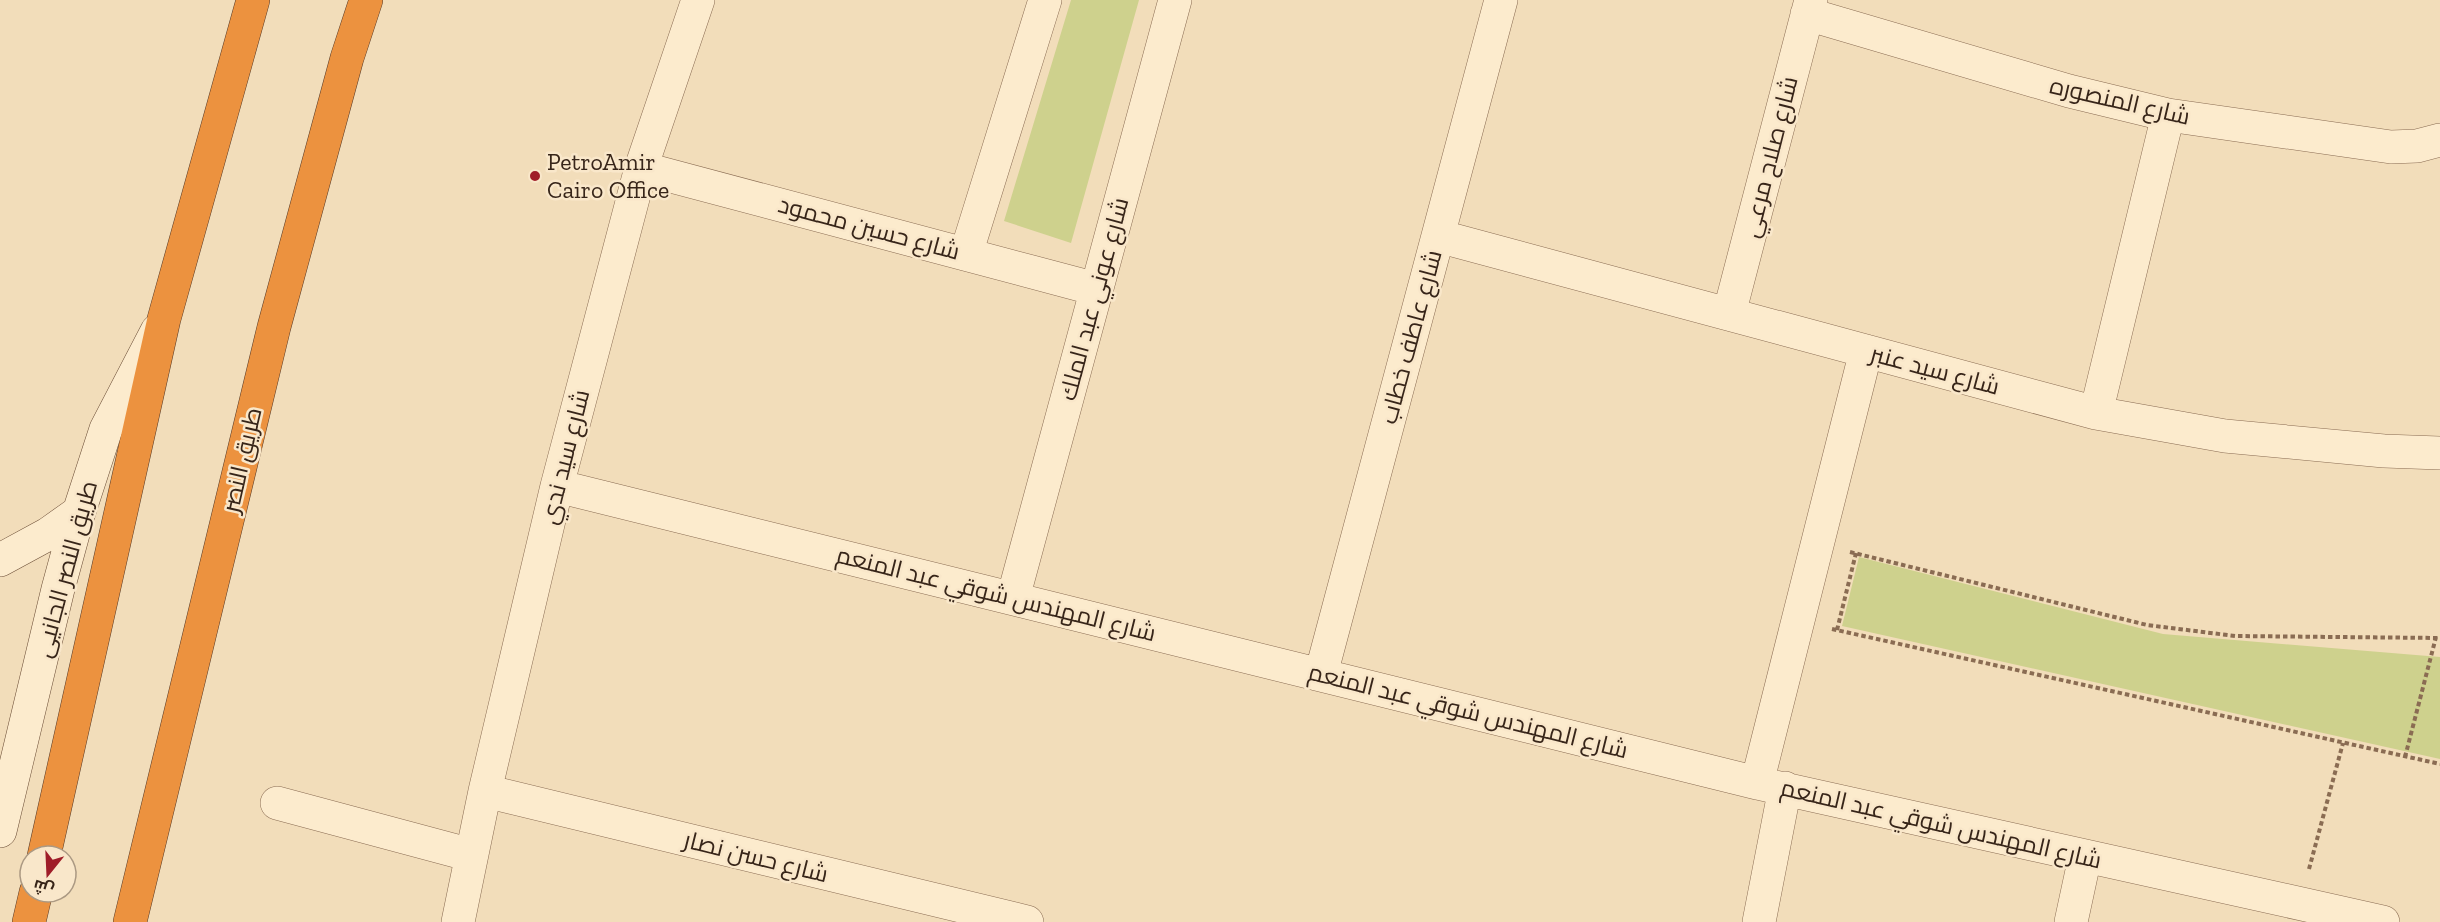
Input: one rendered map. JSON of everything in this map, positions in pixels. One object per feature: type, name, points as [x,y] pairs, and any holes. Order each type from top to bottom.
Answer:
[{"type":"highway","points":[[47,844],[164,319],[253,0]]},
{"type":"highway","name":"طريق النصر","points":[[130,922],[274,327],[347,58],[366,0]]},
{"type":"highway","points":[[29,922],[33,904]]},
{"type":"street","name":"شارع سيد ندي","points":[[458,922],[485,791],[557,486],[640,168],[698,0]]},
{"type":"street","points":[[966,254],[1045,0]]},
{"type":"street","name":"شارع عوني عبد الملك","points":[[1013,598],[1175,0]]},
{"type":"street","name":"شارع عاطف خطاب","points":[[1321,674],[1501,0]]},
{"type":"street","name":"شارع المنصوره","points":[[1809,7],[2069,91],[2168,115],[2391,147],[2417,146],[2440,140]]},
{"type":"street","name":"شارع صلاح مرعي","points":[[1730,314],[1809,7]]},
{"type":"street","points":[[2096,413],[2168,115]]},
{"type":"street","name":"شارع حسين محمود","points":[[640,168],[1096,289]]},
{"type":"street","name":"شارع سيد عنبر","points":[[1438,237],[2096,413],[2225,436],[2384,451],[2440,453]]},
{"type":"street","name":"طريق النصر الجانيى","points":[[0,831],[57,589],[79,512],[106,429],[164,319]]},
{"type":"street","points":[[1759,922],[1771,785],[1798,621],[1866,351]]},
{"type":"street","name":"شارع المهندس شوقي عبد المنعم","points":[[557,486],[1771,785],[2383,922]]},
{"type":"street","points":[[0,560],[48,534],[79,512]]},
{"type":"street","name":"شارع حسن نصار","points":[[485,791],[1027,922]]},
{"type":"street","points":[[277,803],[471,855]]},
{"type":"street","points":[[2072,922],[2085,857]]},
{"type":"path","points":[[1817,544],[2147,625],[2235,636],[2438,637],[2405,756]]},
{"type":"path","points":[[1837,630],[1856,553]]},
{"type":"path","points":[[1798,621],[2440,764]]},
{"type":"path","points":[[2300,904],[2343,743]]},
{"type":"green space","points":[[1071,0],[1139,0],[1071,243],[1004,221]]},
{"type":"green space","points":[[1859,557],[2163,634],[2440,657],[2440,759],[1842,626]]},
{"type":"place","name":"PetroAmir Cairo Office","points":[[535,176]]}]
